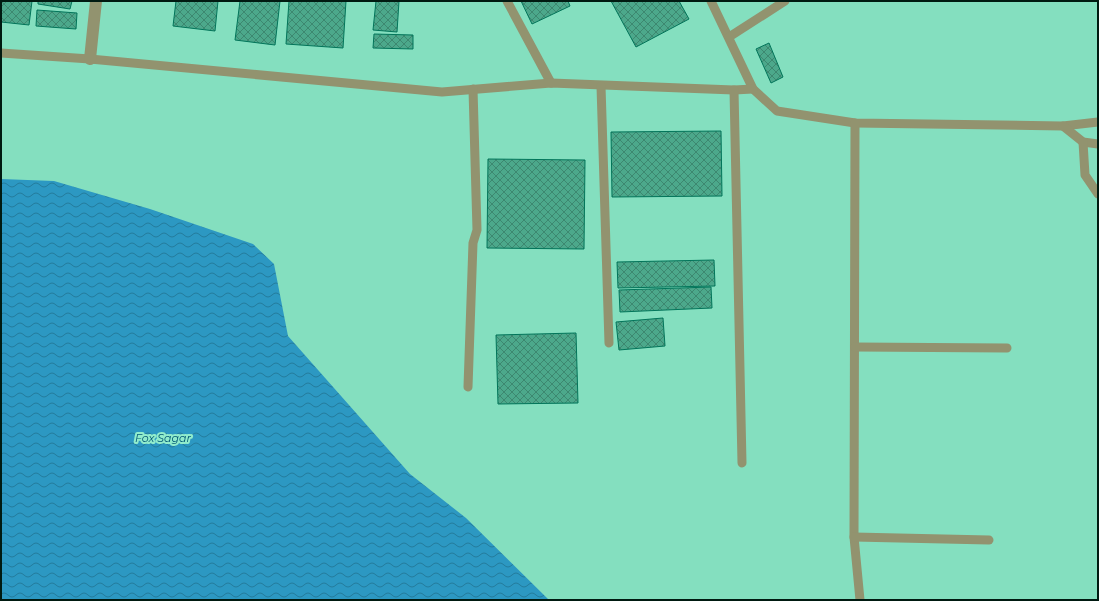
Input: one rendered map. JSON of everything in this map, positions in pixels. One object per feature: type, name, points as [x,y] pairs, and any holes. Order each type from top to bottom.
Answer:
[{"type":"street","points":[[90,59],[96,1]]},
{"type":"lane","points":[[507,1],[551,83]]},
{"type":"lane","points":[[711,1],[753,89],[770,107],[777,111],[855,123],[1063,126],[1098,122]]},
{"type":"lane","points":[[729,37],[785,1]]},
{"type":"lane","points":[[1,53],[90,59],[442,92],[551,83],[734,90],[753,89]]},
{"type":"lane","points":[[601,86],[609,343]]},
{"type":"lane","points":[[468,387],[473,243],[477,230],[474,89]]},
{"type":"lane","points":[[734,90],[742,463]]},
{"type":"lane","points":[[855,123],[854,537],[860,600]]},
{"type":"lane","points":[[1063,126],[1083,142],[1098,144]]},
{"type":"lane","points":[[1083,142],[1085,175],[1098,194]]},
{"type":"lane","points":[[855,347],[1007,348]]},
{"type":"lane","points":[[854,537],[989,540]]},
{"type":"water","name":"Fox Sagar","points":[[1,179],[54,181],[150,209],[253,244],[274,264],[288,336],[410,474],[466,518],[549,600],[1,600]]},
{"type":"building","points":[[1,1],[32,1],[29,25],[1,22]]},
{"type":"building","points":[[38,1],[72,1],[70,9],[38,4]]},
{"type":"building","points":[[176,1],[218,1],[215,31],[173,26]]},
{"type":"building","points":[[240,1],[280,1],[275,45],[235,40]]},
{"type":"building","points":[[289,1],[346,1],[343,48],[286,44]]},
{"type":"building","points":[[376,1],[399,1],[397,32],[373,30]]},
{"type":"building","points":[[521,1],[568,1],[570,6],[532,24]]},
{"type":"building","points":[[611,1],[679,1],[689,19],[636,47]]},
{"type":"building","points":[[37,10],[77,13],[76,29],[36,26]]},
{"type":"building","points":[[374,34],[413,35],[413,49],[373,48]]},
{"type":"building","points":[[769,43],[783,77],[771,83],[756,49]]},
{"type":"building","points":[[721,131],[722,196],[612,197],[611,132]]},
{"type":"building","points":[[488,159],[585,160],[584,249],[487,248]]},
{"type":"building","points":[[714,260],[715,286],[618,288],[617,262]]},
{"type":"building","points":[[711,287],[712,308],[620,312],[619,290]]},
{"type":"building","points":[[663,318],[665,346],[619,350],[616,322]]},
{"type":"building","points":[[576,333],[578,403],[498,404],[496,335]]}]
